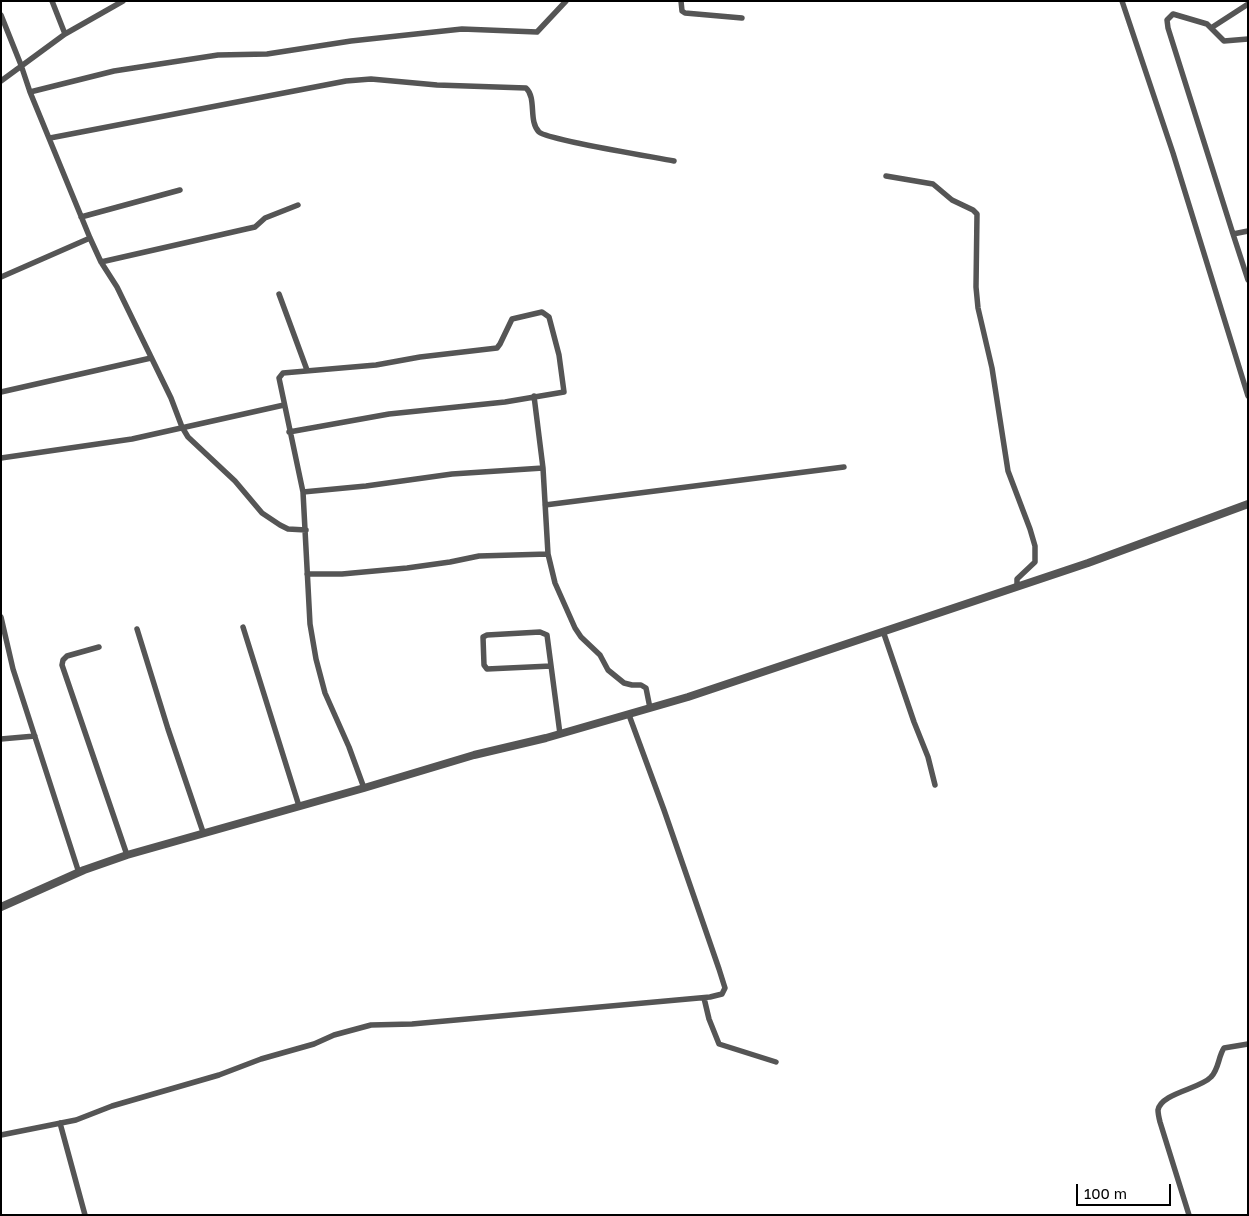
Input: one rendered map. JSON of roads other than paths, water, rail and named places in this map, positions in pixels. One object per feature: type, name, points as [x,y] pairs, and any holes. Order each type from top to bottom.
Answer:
[{"type":"street","points":[[52,1],[65,34]]},
{"type":"street","points":[[1,81],[65,34],[123,1]]},
{"type":"street","points":[[30,92],[114,71],[218,55],[267,54],[351,40],[462,30],[537,32],[566,1]]},
{"type":"street","points":[[681,1],[682,11],[685,13],[742,18]]},
{"type":"street","points":[[1122,1],[1173,153],[1248,396]]},
{"type":"street","points":[[1211,28],[1248,4]]},
{"type":"street","points":[[1,14],[30,92],[90,238],[152,358],[182,427],[196,446],[234,482],[262,513],[280,526],[288,529],[306,530]]},
{"type":"street","points":[[1248,39],[1224,41],[1203,22],[1176,15],[1171,15],[1167,20],[1248,280]]},
{"type":"street","points":[[50,138],[323,84],[371,79],[437,85],[526,88],[530,94],[536,128],[540,133],[570,141],[674,161]]},
{"type":"street","points":[[886,176],[933,184],[952,200],[974,210],[977,214],[976,287],[978,308],[990,359],[1008,471],[1035,546],[1035,562],[1017,579],[1017,587]]},
{"type":"street","points":[[81,217],[180,190]]},
{"type":"street","points":[[101,262],[246,229],[265,218],[298,205]]},
{"type":"street","points":[[1233,234],[1248,231]]},
{"type":"street","points":[[1,277],[90,238]]},
{"type":"street","points":[[280,294],[307,370]]},
{"type":"street","points":[[289,432],[372,417],[505,402],[564,392],[559,355],[549,317],[542,312],[512,319],[497,348],[420,357],[376,365],[307,370],[281,374],[279,378],[289,432],[303,492],[310,624],[316,659],[332,713],[349,747],[364,788]]},
{"type":"street","points":[[1,392],[152,358]]},
{"type":"street","points":[[534,396],[543,468],[548,554],[555,583],[575,628],[581,637],[600,656],[612,675],[624,683],[641,685],[646,688],[650,708]]},
{"type":"street","points":[[1,458],[132,439],[284,405]]},
{"type":"street","points":[[545,505],[844,467]]},
{"type":"street","points":[[303,492],[366,486],[452,474],[543,468]]},
{"type":"street","points":[[1,907],[79,873],[127,855],[474,755],[560,734],[650,708],[788,664],[1088,563],[1248,504]]},
{"type":"street","points":[[307,574],[350,573],[406,568],[479,556],[548,554]]},
{"type":"street","points":[[1,617],[13,669],[79,873]]},
{"type":"street","points":[[243,627],[299,806]]},
{"type":"street","points":[[137,629],[203,832]]},
{"type":"street","points":[[883,631],[914,722],[928,756],[935,785]]},
{"type":"street","points":[[551,666],[487,669],[484,665],[483,638],[487,635],[544,633],[547,636],[551,666],[560,734]]},
{"type":"street","points":[[99,646],[67,656],[63,660],[62,665],[127,855]]},
{"type":"street","points":[[1,1135],[76,1120],[112,1106],[219,1075],[275,1054],[314,1044],[334,1035],[371,1025],[412,1024],[719,996],[724,992],[725,988],[629,714]]},
{"type":"street","points":[[1,739],[35,736]]},
{"type":"street","points":[[704,998],[709,1019],[719,1044],[776,1062]]},
{"type":"street","points":[[1189,1215],[1158,1110],[1160,1105],[1169,1097],[1205,1082],[1213,1076],[1224,1048],[1248,1044]]},
{"type":"street","points":[[60,1123],[85,1215]]}]
